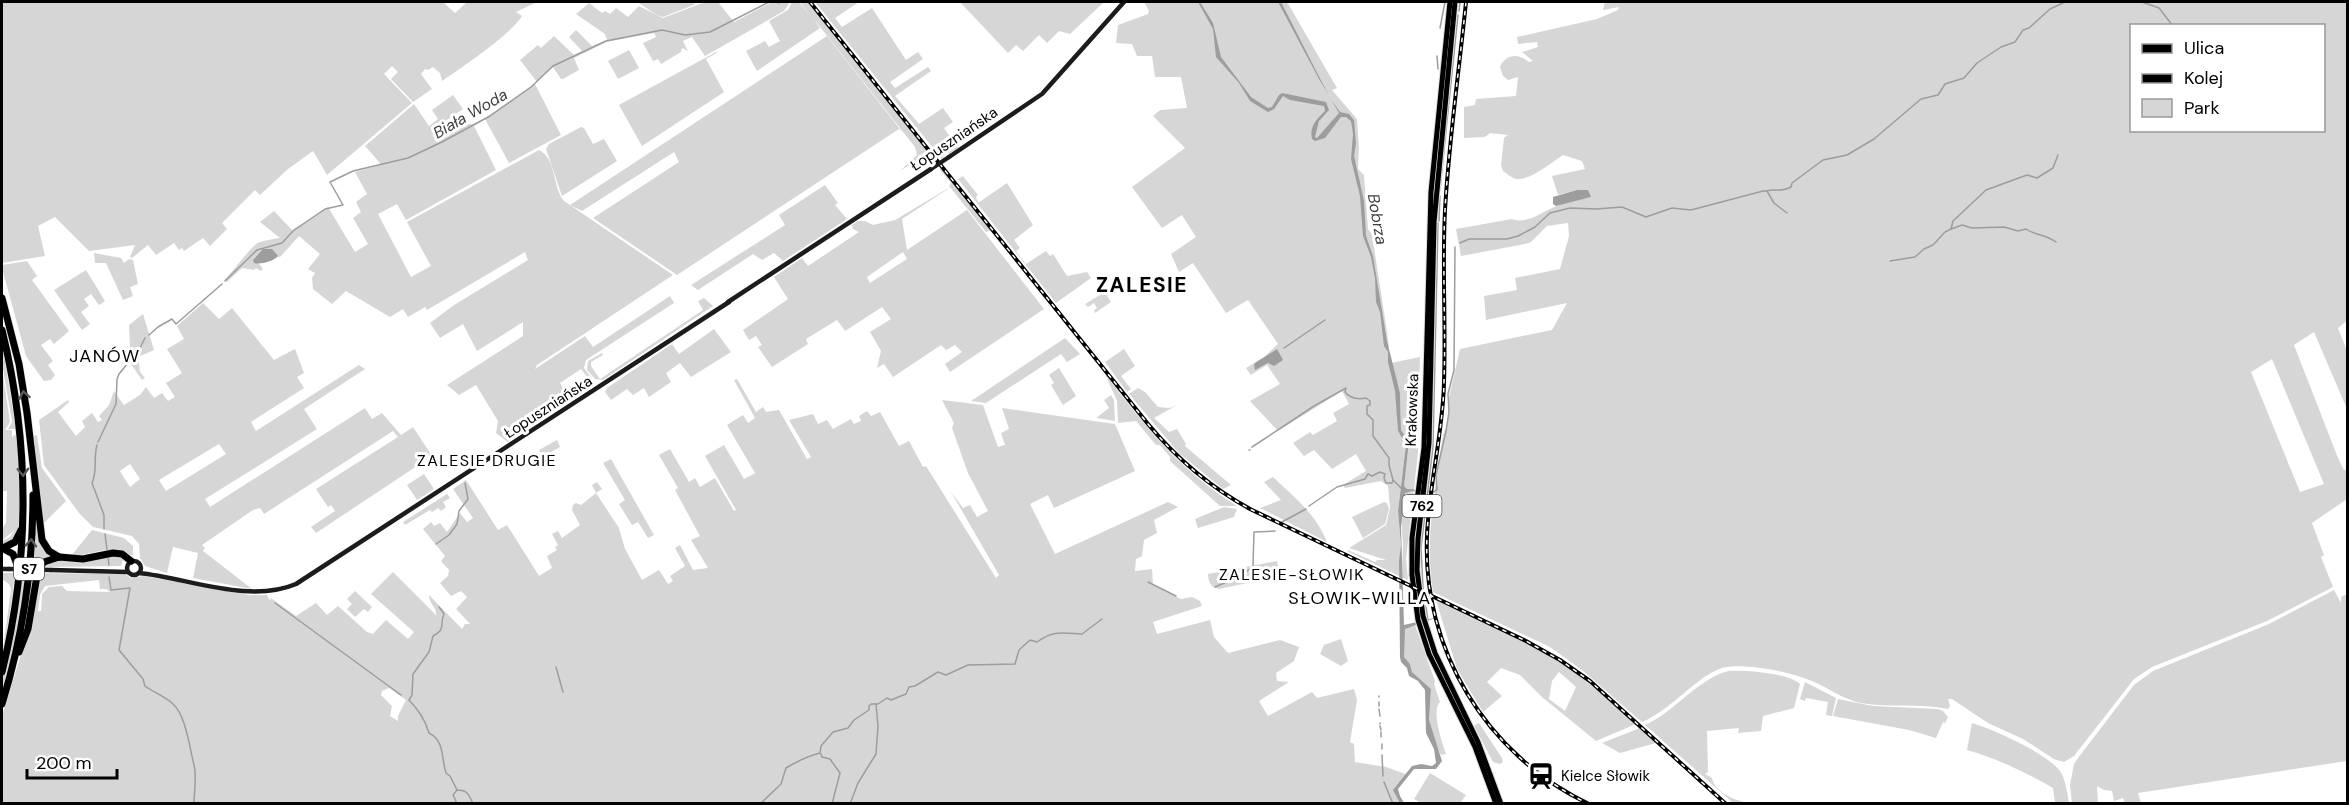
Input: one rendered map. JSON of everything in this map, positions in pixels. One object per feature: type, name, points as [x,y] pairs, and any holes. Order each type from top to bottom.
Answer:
[{"type":"highway","name":"S7","points":[[2,298],[19,364],[31,453],[33,516],[23,617],[2,704]]},
{"type":"highway","name":"S7","points":[[2,330],[13,379],[19,422],[24,512],[18,585],[2,672]]},
{"type":"highway","points":[[31,453],[42,540],[49,551],[59,557]]},
{"type":"highway","points":[[2,548],[17,539],[24,512]]},
{"type":"highway","points":[[2,548],[12,553],[17,560],[18,585]]},
{"type":"highway","points":[[8,683],[28,629],[39,567],[47,560],[59,557],[83,559],[116,553],[124,555],[128,566]]},
{"type":"main road","name":"Łopuszniańska","points":[[140,570],[154,575],[254,592],[279,590],[306,578],[1012,115],[1050,86],[1124,2]]},
{"type":"main road","name":"Krakowska","points":[[1450,2],[1431,192],[1424,448],[1413,531],[1412,575],[1418,620],[1429,654],[1473,741],[1496,804]]},
{"type":"main road","name":"Krakowska","points":[[1455,2],[1435,210],[1429,443],[1418,539],[1417,570],[1423,616],[1435,653],[1478,741],[1501,804]]},
{"type":"main road","points":[[2,569],[112,571],[138,561],[140,570],[133,575],[128,566]]},
{"type":"green space","points":[[2,2],[443,2],[455,13],[467,2],[537,2],[516,12],[522,16],[516,24],[442,81],[440,73],[433,67],[425,69],[421,74],[432,89],[413,102],[391,79],[398,72],[392,66],[384,74],[412,103],[327,175],[313,151],[288,169],[260,195],[255,190],[222,223],[227,229],[210,246],[203,238],[184,251],[182,248],[179,250],[174,243],[156,255],[148,245],[132,258],[130,257],[135,245],[89,251],[55,217],[38,226],[45,256],[2,263]]},
{"type":"green space","points":[[637,2],[692,2],[694,4],[701,2],[663,17]]},
{"type":"green space","points":[[705,2],[718,2],[734,22],[772,2],[790,2],[784,11],[705,56],[692,37],[683,41],[688,51],[682,48],[681,52],[661,64],[658,59],[653,61],[643,43],[656,37],[654,33],[606,42],[574,58],[579,70],[563,79],[553,67],[535,84],[561,135],[509,163],[485,119],[474,126],[496,170],[406,220],[397,204],[378,214],[411,277],[431,266],[407,222],[539,150],[545,154],[552,166],[560,195],[564,201],[673,275],[537,365],[535,369],[585,336],[593,347],[670,296],[674,303],[586,360],[584,368],[595,382],[594,386],[508,442],[496,433],[498,421],[476,385],[459,395],[447,385],[523,336],[523,322],[477,351],[463,324],[440,338],[430,323],[454,305],[528,260],[525,252],[427,310],[425,307],[408,317],[403,309],[390,317],[346,291],[332,304],[313,289],[312,278],[315,273],[308,269],[320,254],[299,236],[280,257],[259,255],[255,258],[263,269],[261,271],[256,268],[254,270],[242,268],[227,282],[224,280],[257,244],[280,238],[260,222],[274,211],[292,230],[328,207],[355,252],[368,244],[353,218],[361,212],[356,202],[367,194],[355,172],[377,166],[380,163],[365,146],[414,104],[429,126],[438,119],[432,110],[453,95],[463,109],[432,130],[437,140],[462,124],[474,124],[485,118],[537,82],[520,60],[538,45],[541,48],[554,36],[574,55],[582,51],[569,37],[576,30],[592,46],[607,40],[605,34],[576,14],[589,3],[602,13],[605,11],[610,14],[616,8],[628,17],[639,6],[663,18]],"holes":[[[581,369],[589,379],[566,393],[560,383]]]},
{"type":"green space","points":[[792,2],[799,2],[809,14],[800,2],[808,2],[937,162],[932,165],[925,155],[900,171],[917,155],[915,147],[813,18],[820,28],[757,71],[746,51],[765,41],[769,47],[780,41],[769,21],[788,10]]},
{"type":"green space","points":[[815,2],[859,2],[835,18],[842,27],[872,8],[906,60],[918,52],[923,59],[890,82],[895,88],[928,67],[931,71],[895,96],[919,124],[943,108],[953,122],[944,128],[958,148],[949,154],[947,152],[942,159]]},
{"type":"green space","points":[[960,2],[1104,2],[1070,34],[1059,31],[1047,43],[1039,35],[1023,51],[1016,45],[1008,53]]},
{"type":"green space","points":[[1144,2],[1287,2],[1337,88],[1332,90],[1357,119],[1358,169],[1364,175],[1368,229],[1372,234],[1387,332],[1389,348],[1387,349],[1396,394],[1398,431],[1406,445],[1398,511],[1401,545],[1399,576],[1347,551],[1375,562],[1386,560],[1349,548],[1386,525],[1390,508],[1388,486],[1381,481],[1345,488],[1343,485],[1366,471],[1356,454],[1332,469],[1314,450],[1304,456],[1293,443],[1310,432],[1313,435],[1337,421],[1333,413],[1349,404],[1342,391],[1278,431],[1250,401],[1280,384],[1267,365],[1251,375],[1246,368],[1264,357],[1278,344],[1248,300],[1226,313],[1193,263],[1179,272],[1171,254],[1196,237],[1182,215],[1162,228],[1132,187],[1185,148],[1153,116],[1160,110],[1187,108],[1181,77],[1155,77],[1152,56],[1137,56],[1132,44],[1116,43],[1118,25],[1148,14],[1149,11]]},
{"type":"green space","points":[[1605,2],[2347,2],[2348,320],[2338,328],[2347,351],[2347,409],[2314,332],[2294,345],[2338,458],[2344,470],[2347,469],[2347,499],[2312,523],[2324,555],[2321,557],[2333,587],[2267,621],[2152,667],[2134,679],[2074,756],[2064,762],[2054,759],[2023,739],[1988,723],[1952,699],[1948,699],[1950,706],[1948,709],[1861,703],[1803,678],[1754,667],[1731,666],[1713,672],[1663,710],[1642,722],[1582,670],[1550,647],[1433,592],[1430,552],[1432,513],[1443,435],[1447,425],[1449,397],[1460,349],[1552,330],[1567,303],[1486,320],[1484,296],[1517,290],[1515,278],[1560,269],[1569,236],[1568,223],[1547,226],[1531,242],[1525,244],[1461,256],[1456,229],[1512,219],[1529,219],[1561,204],[1591,197],[1577,190],[1558,195],[1552,176],[1585,169],[1582,161],[1563,155],[1528,177],[1516,179],[1511,177],[1503,171],[1501,165],[1504,138],[1508,135],[1490,133],[1485,137],[1464,138],[1464,107],[1475,105],[1476,99],[1516,96],[1518,77],[1508,80],[1503,76],[1500,67],[1506,59],[1513,56],[1521,57],[1529,62],[1533,61],[1522,52],[1538,47],[1537,42],[1518,44],[1517,37],[1597,19],[1618,10],[1619,7],[1603,10]],"holes":[[[2272,359],[2324,484],[2300,492],[2251,372]]]},
{"type":"green space","points":[[827,36],[903,133],[899,129],[677,275],[593,218],[679,162],[674,152],[582,211],[570,205]]},
{"type":"green space","points":[[629,50],[639,68],[618,79],[608,61]]},
{"type":"green space","points":[[716,52],[706,59],[724,92],[642,146],[619,105]]},
{"type":"green space","points":[[581,127],[584,128],[593,144],[604,139],[617,161],[562,196],[546,149],[549,144]]},
{"type":"green space","points":[[941,168],[991,230],[986,232],[949,186],[951,183],[940,170]]},
{"type":"green space","points":[[963,176],[978,195],[976,197],[978,203],[1007,183],[1033,225],[1014,240],[1020,248],[1016,251],[1026,264],[1046,251],[1050,256],[1053,254],[1067,276],[1087,272],[1091,278],[1056,303],[958,179]]},
{"type":"green space","points":[[825,185],[838,203],[835,205],[847,219],[783,261],[774,253],[762,260],[753,254],[698,290],[691,285],[785,225],[779,215]]},
{"type":"green space","points":[[948,189],[902,219],[907,250],[967,210],[1044,309],[950,372],[945,364],[962,352],[955,345],[946,350],[941,345],[893,377],[884,364],[877,368],[881,351],[870,332],[891,319],[882,307],[845,331],[837,320],[806,339],[808,344],[772,367],[758,347],[762,345],[756,336],[749,340],[743,330],[788,299],[774,277],[802,258],[808,266],[859,232],[853,229],[852,225],[858,221],[865,221],[873,225],[895,220]],"holes":[[[903,252],[907,259],[870,283],[867,277]]]},
{"type":"green space","points":[[94,253],[121,258],[124,263],[129,259],[133,260],[138,284],[130,287],[133,296],[123,300],[106,263],[95,263]]},
{"type":"green space","points":[[27,261],[37,276],[32,280],[69,331],[54,344],[50,339],[41,345],[53,361],[48,365],[55,375],[51,380],[44,381],[26,356],[2,268],[2,265]]},
{"type":"green space","points":[[86,270],[105,301],[99,305],[91,294],[84,299],[89,306],[81,312],[90,324],[82,330],[54,290]]},
{"type":"green space","points":[[1105,292],[1111,302],[1095,313],[1094,310],[1097,308],[1094,303],[1088,307],[1085,304]]},
{"type":"green space","points":[[704,298],[713,306],[603,380],[595,379],[587,370],[588,361],[602,353],[603,355],[591,362],[591,366],[600,379],[703,310],[698,301]]},
{"type":"green space","points":[[203,303],[219,319],[232,308],[274,360],[295,349],[304,373],[297,377],[304,388],[251,422],[256,431],[359,365],[365,369],[304,409],[317,429],[205,499],[210,507],[365,408],[372,419],[382,413],[401,435],[413,427],[432,456],[316,533],[311,527],[335,511],[331,505],[328,507],[316,489],[398,437],[393,431],[264,514],[260,508],[253,510],[202,545],[205,548],[203,551],[252,589],[193,578],[198,553],[173,547],[167,573],[145,566],[140,558],[139,544],[132,536],[93,527],[79,513],[44,465],[39,420],[68,400],[69,402],[58,412],[76,436],[85,427],[82,421],[92,413],[98,422],[102,420],[99,416],[109,405],[114,391],[124,405],[140,395],[146,387],[154,398],[162,393],[168,401],[175,397],[166,383],[182,373],[167,349],[184,339],[177,326]],"holes":[[[219,444],[226,454],[166,491],[159,480]],[[130,464],[140,479],[130,487],[120,471]]]},
{"type":"green space","points":[[143,314],[154,350],[138,357],[140,372],[145,378],[142,380],[124,354],[130,348],[129,325]]},
{"type":"green space","points":[[714,329],[731,352],[691,377],[680,363],[666,373],[671,382],[649,397],[644,388],[633,395],[627,389],[611,400],[605,392],[607,388],[672,344],[679,354]]},
{"type":"green space","points":[[1065,338],[1080,354],[1067,362],[1061,354],[986,403],[971,401]]},
{"type":"green space","points":[[2,343],[16,429],[8,429],[12,422],[2,363]]},
{"type":"green space","points":[[1124,349],[1135,366],[1121,376],[1131,389],[1127,392],[1105,362]]},
{"type":"green space","points":[[1420,357],[1418,453],[1406,559],[1408,580],[1402,577],[1401,515],[1404,506],[1403,492],[1409,444],[1401,430],[1400,393],[1391,363]]},
{"type":"green space","points":[[2,368],[10,422],[5,430],[12,430],[12,438],[14,435],[17,436],[21,516],[17,535],[12,541],[2,545],[2,541],[10,537],[14,531],[2,540],[2,529],[6,523],[7,491],[2,491]]},
{"type":"green space","points":[[1059,368],[1076,396],[1063,405],[1051,385],[1054,383],[1049,375]]},
{"type":"green space","points":[[1105,374],[1150,430],[1180,462],[1237,506],[1220,506],[1170,461],[1170,457],[1160,445],[1156,445],[1136,421],[1118,423],[1117,401]]},
{"type":"green space","points":[[737,379],[756,412],[763,407],[766,412],[779,410],[807,459],[811,457],[789,420],[813,414],[818,424],[827,420],[833,429],[851,419],[854,424],[861,421],[859,416],[867,411],[871,416],[880,412],[899,446],[909,441],[923,467],[926,466],[996,578],[999,575],[951,492],[963,508],[970,505],[977,517],[988,511],[968,473],[952,428],[954,423],[942,400],[983,405],[998,447],[1005,445],[1001,433],[1009,429],[1002,408],[1115,424],[1135,471],[1054,508],[1048,495],[1030,504],[1055,554],[1168,502],[1178,507],[1154,520],[1157,533],[1144,540],[1142,556],[1136,559],[1135,571],[1152,569],[1153,585],[1181,599],[1192,597],[1200,601],[1202,606],[1153,622],[1157,634],[1210,620],[1214,637],[1228,653],[1280,640],[1299,647],[1294,661],[1276,673],[1277,681],[1289,682],[1259,701],[1268,716],[1312,692],[1317,698],[1354,689],[1357,700],[1350,742],[1354,744],[1355,762],[1386,767],[1408,775],[1396,790],[1403,804],[2,804],[2,716],[30,626],[39,573],[125,574],[131,578],[144,576],[249,595],[267,595],[270,601],[271,598],[296,616],[316,603],[327,615],[338,606],[367,632],[373,634],[386,620],[408,639],[414,632],[371,594],[393,572],[436,615],[429,595],[462,629],[465,624],[470,624],[456,609],[467,597],[461,591],[451,596],[440,583],[448,576],[449,570],[441,561],[445,556],[423,529],[431,522],[434,526],[440,523],[447,532],[460,513],[467,522],[473,518],[453,489],[466,480],[498,530],[507,525],[539,576],[552,568],[547,556],[557,550],[555,547],[558,545],[552,534],[558,531],[562,538],[580,525],[572,510],[576,503],[581,505],[596,493],[619,528],[625,549],[642,580],[659,570],[668,584],[673,581],[670,576],[685,566],[675,548],[680,545],[693,570],[708,568],[691,540],[700,536],[675,490],[678,488],[659,455],[670,449],[689,482],[695,478],[700,487],[715,478],[734,511],[736,510],[705,456],[724,445],[744,479],[755,473],[727,425],[743,415],[748,423],[755,418],[734,380]],"holes":[[[99,580],[100,589],[110,592],[67,591],[62,586],[49,587],[42,594],[41,611],[38,611],[40,595],[45,586]],[[389,688],[406,700],[398,721],[390,716],[392,706],[381,695],[382,691]]]},
{"type":"green space","points":[[1138,388],[1145,392],[1158,407],[1170,408],[1177,405],[1154,418],[1169,432],[1177,429],[1185,446],[1231,485],[1223,489],[1179,453],[1129,394]]},
{"type":"green space","points":[[1111,395],[1114,400],[1115,421],[1096,418],[1109,408],[1104,400]]},
{"type":"green space","points":[[37,435],[42,468],[66,501],[42,525],[34,436]]},
{"type":"green space","points":[[557,440],[560,447],[551,452],[555,458],[546,464],[539,450]]},
{"type":"green space","points":[[611,459],[654,535],[648,538],[638,522],[632,525],[619,504],[625,500],[603,463]]},
{"type":"green space","points":[[424,474],[434,489],[417,500],[407,485]]},
{"type":"green space","points":[[1273,477],[1311,514],[1327,542],[1260,508],[1281,500],[1264,482]]},
{"type":"green space","points":[[597,482],[602,489],[596,493],[592,485]]},
{"type":"green space","points":[[447,494],[450,498],[443,502],[446,507],[441,511],[438,508],[432,512],[430,510],[405,525],[403,522]]},
{"type":"green space","points":[[1384,502],[1387,503],[1389,509],[1385,524],[1363,538],[1352,517]]},
{"type":"green space","points":[[1224,507],[1237,509],[1234,517],[1198,528],[1195,519]]},
{"type":"green space","points":[[36,513],[39,534],[53,556],[43,559],[24,632],[33,572]]},
{"type":"green space","points":[[92,530],[124,538],[133,546],[133,555],[110,550],[71,556]]},
{"type":"green space","points":[[118,556],[123,560],[121,566],[42,567],[49,561]]},
{"type":"green space","points":[[1277,561],[1280,576],[1219,589],[1212,586],[1209,579],[1208,574]]},
{"type":"green space","points":[[22,572],[28,573],[17,636],[2,697],[2,679]]},
{"type":"green space","points":[[2,573],[15,573],[2,656],[11,589],[9,584],[2,579]]},
{"type":"green space","points":[[2334,590],[2341,603],[2341,597],[2347,594],[2347,761],[2138,793],[2141,803],[2125,803],[2123,798],[2114,801],[2112,791],[2097,786],[2098,803],[2072,803],[2070,785],[2074,764],[2134,685],[2153,671],[2269,624]]},
{"type":"green space","points":[[355,591],[372,607],[368,612],[364,609],[355,617],[347,609],[352,604],[347,599]]},
{"type":"green space","points":[[1436,600],[1518,639],[1564,665],[1636,724],[1596,741],[1542,697],[1520,675],[1501,668],[1487,682],[1502,696],[1483,712],[1457,669]],"holes":[[[1559,672],[1576,687],[1565,711],[1549,699],[1552,681]]]},
{"type":"green space","points":[[1415,625],[1435,681],[1440,702],[1437,719],[1446,754],[1441,755],[1432,735],[1429,720],[1431,689],[1412,672],[1410,664],[1404,657],[1404,629]]},
{"type":"green space","points":[[1341,639],[1348,661],[1341,666],[1320,654],[1324,645]]},
{"type":"green space","points":[[1728,671],[1777,675],[1800,684],[1794,708],[1763,716],[1761,731],[1738,733],[1739,728],[1707,731],[1708,772],[1705,774],[1712,778],[1721,792],[1748,803],[1733,803],[1645,725],[1706,681]]},
{"type":"green space","points":[[1805,682],[1836,698],[1832,716],[1826,715],[1828,702],[1800,699]]},
{"type":"green space","points":[[1838,699],[1873,706],[1938,709],[1948,717],[1945,723],[1943,722],[1936,738],[1909,730],[1833,716]]},
{"type":"green space","points":[[1479,723],[1502,758],[1503,762],[1500,764],[1493,762],[1474,726]]},
{"type":"green space","points":[[1972,723],[2019,743],[2053,764],[2064,778],[2069,803],[2055,803],[2053,788],[2011,766],[1967,750]]},
{"type":"green space","points":[[1640,728],[1656,743],[1620,753],[1602,743]]},
{"type":"green space","points":[[1430,773],[1466,795],[1460,803],[1421,803],[1414,799]]},
{"type":"shaded area","points":[[1198,2],[1213,23],[1221,57],[1251,97],[1268,108],[1272,107],[1282,93],[1326,102],[1329,110],[1319,121],[1315,137],[1317,138],[1339,113],[1331,99],[1340,112],[1349,114],[1354,120],[1356,143],[1354,156],[1364,201],[1366,236],[1373,256],[1387,341],[1400,393],[1401,430],[1409,442],[1404,486],[1407,489],[1435,491],[1434,493],[1412,491],[1405,493],[1401,527],[1404,625],[1438,617],[1405,629],[1404,657],[1410,664],[1412,672],[1431,689],[1429,720],[1442,761],[1436,769],[1414,769],[1398,789],[1404,803],[1400,803],[1393,790],[1412,766],[1421,764],[1432,766],[1436,763],[1434,749],[1426,733],[1425,690],[1418,681],[1409,676],[1400,657],[1399,561],[1401,545],[1398,511],[1406,445],[1398,431],[1395,391],[1388,352],[1384,346],[1380,312],[1376,302],[1375,278],[1371,257],[1363,236],[1360,196],[1351,159],[1353,134],[1351,121],[1346,117],[1341,117],[1325,138],[1315,141],[1312,139],[1312,130],[1314,123],[1325,111],[1324,106],[1290,100],[1283,96],[1274,109],[1268,112],[1250,101],[1239,83],[1216,57],[1213,29]]},
{"type":"shaded area","points":[[1278,2],[1281,2],[1329,96],[1319,79]]},
{"type":"shaded area","points":[[1577,190],[1588,190],[1591,197],[1556,206],[1553,204],[1553,197]]},
{"type":"shaded area","points":[[263,249],[272,249],[278,256],[267,262],[254,263],[253,260]]},
{"type":"shaded area","points":[[1277,349],[1283,360],[1274,366],[1268,363],[1255,370],[1255,363]]},
{"type":"waterway","name":"Biała Woda","points":[[225,281],[257,250],[282,243],[293,231],[325,209],[343,205],[330,182],[353,171],[408,158],[442,142],[490,116],[531,87],[553,66],[606,41],[662,30],[685,35],[710,32],[769,2]]},
{"type":"waterway","points":[[1440,28],[1445,2]]},
{"type":"waterway","points":[[1459,11],[1460,2]]},
{"type":"waterway","points":[[1767,191],[1784,190],[1791,187],[1792,183],[1823,160],[1847,155],[1874,139],[1921,99],[1938,95],[1945,84],[1964,78],[1977,63],[2001,47],[2015,42],[2023,30],[2029,28],[2050,9],[2065,2]]},
{"type":"waterway","points":[[2142,2],[2159,8],[2171,24]]},
{"type":"waterway","points":[[1440,189],[1458,15]]},
{"type":"waterway","points":[[1437,56],[1438,69]]},
{"type":"waterway","points":[[1890,261],[1915,257],[1951,229],[1953,221],[1986,190],[2027,175],[2037,178],[2053,168],[2058,155]]},
{"type":"waterway","points":[[1460,243],[1469,239],[1507,239],[1518,236],[1535,227],[1550,213],[1570,208],[1622,207],[1646,217],[1672,208],[1691,210],[1767,191],[1774,203],[1787,213]]},
{"type":"waterway","points":[[1439,221],[1440,196]]},
{"type":"waterway","points":[[1428,620],[1421,548],[1433,447],[1438,223]]},
{"type":"waterway","points":[[1951,229],[1962,225],[1972,228],[2004,227],[2018,231],[2026,229],[2056,242]]},
{"type":"waterway","points":[[1435,491],[1437,490],[1436,475],[1449,412],[1448,394],[1454,370],[1455,247]]},
{"type":"waterway","name":"Biała Woda","points":[[149,335],[172,319],[176,324],[222,284]]},
{"type":"waterway","points":[[1284,348],[1325,320]]},
{"type":"waterway","name":"Biała Woda","points":[[139,350],[145,338]]},
{"type":"waterway","name":"Biała Woda","points":[[98,442],[116,404],[119,374],[136,353]]},
{"type":"waterway","points":[[1252,447],[1346,388],[1345,392],[1351,397],[1366,398],[1370,401],[1367,414],[1373,420],[1373,436],[1389,458],[1393,480]]},
{"type":"waterway","name":"Biała Woda","points":[[97,445],[95,474],[92,483],[104,515],[104,529]]},
{"type":"waterway","points":[[1309,506],[1337,487],[1365,479],[1368,474],[1372,476],[1380,472],[1385,474],[1386,483],[1392,483],[1393,480],[1401,488]]},
{"type":"waterway","points":[[436,544],[449,535],[457,524],[459,511],[468,499],[465,483]]},
{"type":"waterway","points":[[1280,523],[1306,509]]},
{"type":"waterway","points":[[1215,587],[1241,576],[1253,566],[1254,532],[1275,531]]},
{"type":"waterway","name":"Biała Woda","points":[[105,534],[107,550]]},
{"type":"waterway","name":"Biała Woda","points":[[108,557],[109,565]]},
{"type":"waterway","name":"Biała Woda","points":[[109,577],[111,590],[130,588],[119,650],[143,679],[145,686],[173,704],[184,724],[195,770],[194,804]]},
{"type":"waterway","points":[[1148,582],[1176,596]]},
{"type":"waterway","points":[[275,603],[401,695]]},
{"type":"waterway","points":[[439,607],[444,614],[441,628],[433,636],[429,652],[413,674],[412,695],[409,700],[421,715],[429,733],[438,741],[446,773],[457,790],[466,792],[473,804]]},
{"type":"waterway","points":[[760,804],[781,784],[786,768],[820,753],[821,746],[833,732],[848,728],[854,720],[869,710],[871,704],[878,704],[887,698],[891,700],[906,694],[909,687],[915,686],[938,672],[946,675],[968,665],[1015,664],[1019,650],[1030,640],[1037,642],[1058,633],[1082,634],[1102,619]]},
{"type":"waterway","points":[[556,667],[563,692]]},
{"type":"waterway","points":[[850,804],[858,783],[876,754],[878,726],[876,704]]},
{"type":"waterway","points":[[1379,709],[1380,716]]},
{"type":"waterway","points":[[1380,726],[1381,730]]},
{"type":"waterway","points":[[1381,732],[1381,737]]},
{"type":"waterway","points":[[1382,744],[1382,749]]},
{"type":"waterway","points":[[821,754],[822,757],[830,759],[840,773],[832,804]]},
{"type":"waterway","points":[[1382,755],[1383,776]]},
{"type":"waterway","points":[[1384,782],[1393,804]]},
{"type":"waterway","points":[[454,804],[456,801],[453,795],[457,790]]},
{"type":"railway","points":[[810,2],[1148,424],[1183,461],[1209,483],[1252,510],[1526,641],[1560,660],[1590,681],[1726,804]]},
{"type":"railway","points":[[1466,2],[1445,210],[1444,382],[1428,517],[1428,578],[1436,619],[1449,658],[1468,694],[1491,727],[1520,757],[1552,783],[1589,804]]},
{"type":"place","name":"Kielce Słowik","points":[[1541,776]]},
{"type":"district","name":"ZALESIE","points":[[1142,285]]},
{"type":"district","name":"JANÓW","points":[[105,356]]},
{"type":"district","name":"ZALESIE DRUGIE","points":[[487,460]]},
{"type":"district","name":"ZALESIE-SŁOWIK","points":[[1292,574]]},
{"type":"district","name":"SŁOWIK-WILLA","points":[[1360,598]]},
{"type":"water label","name":"Bobrza","points":[[1378,219]]}]
